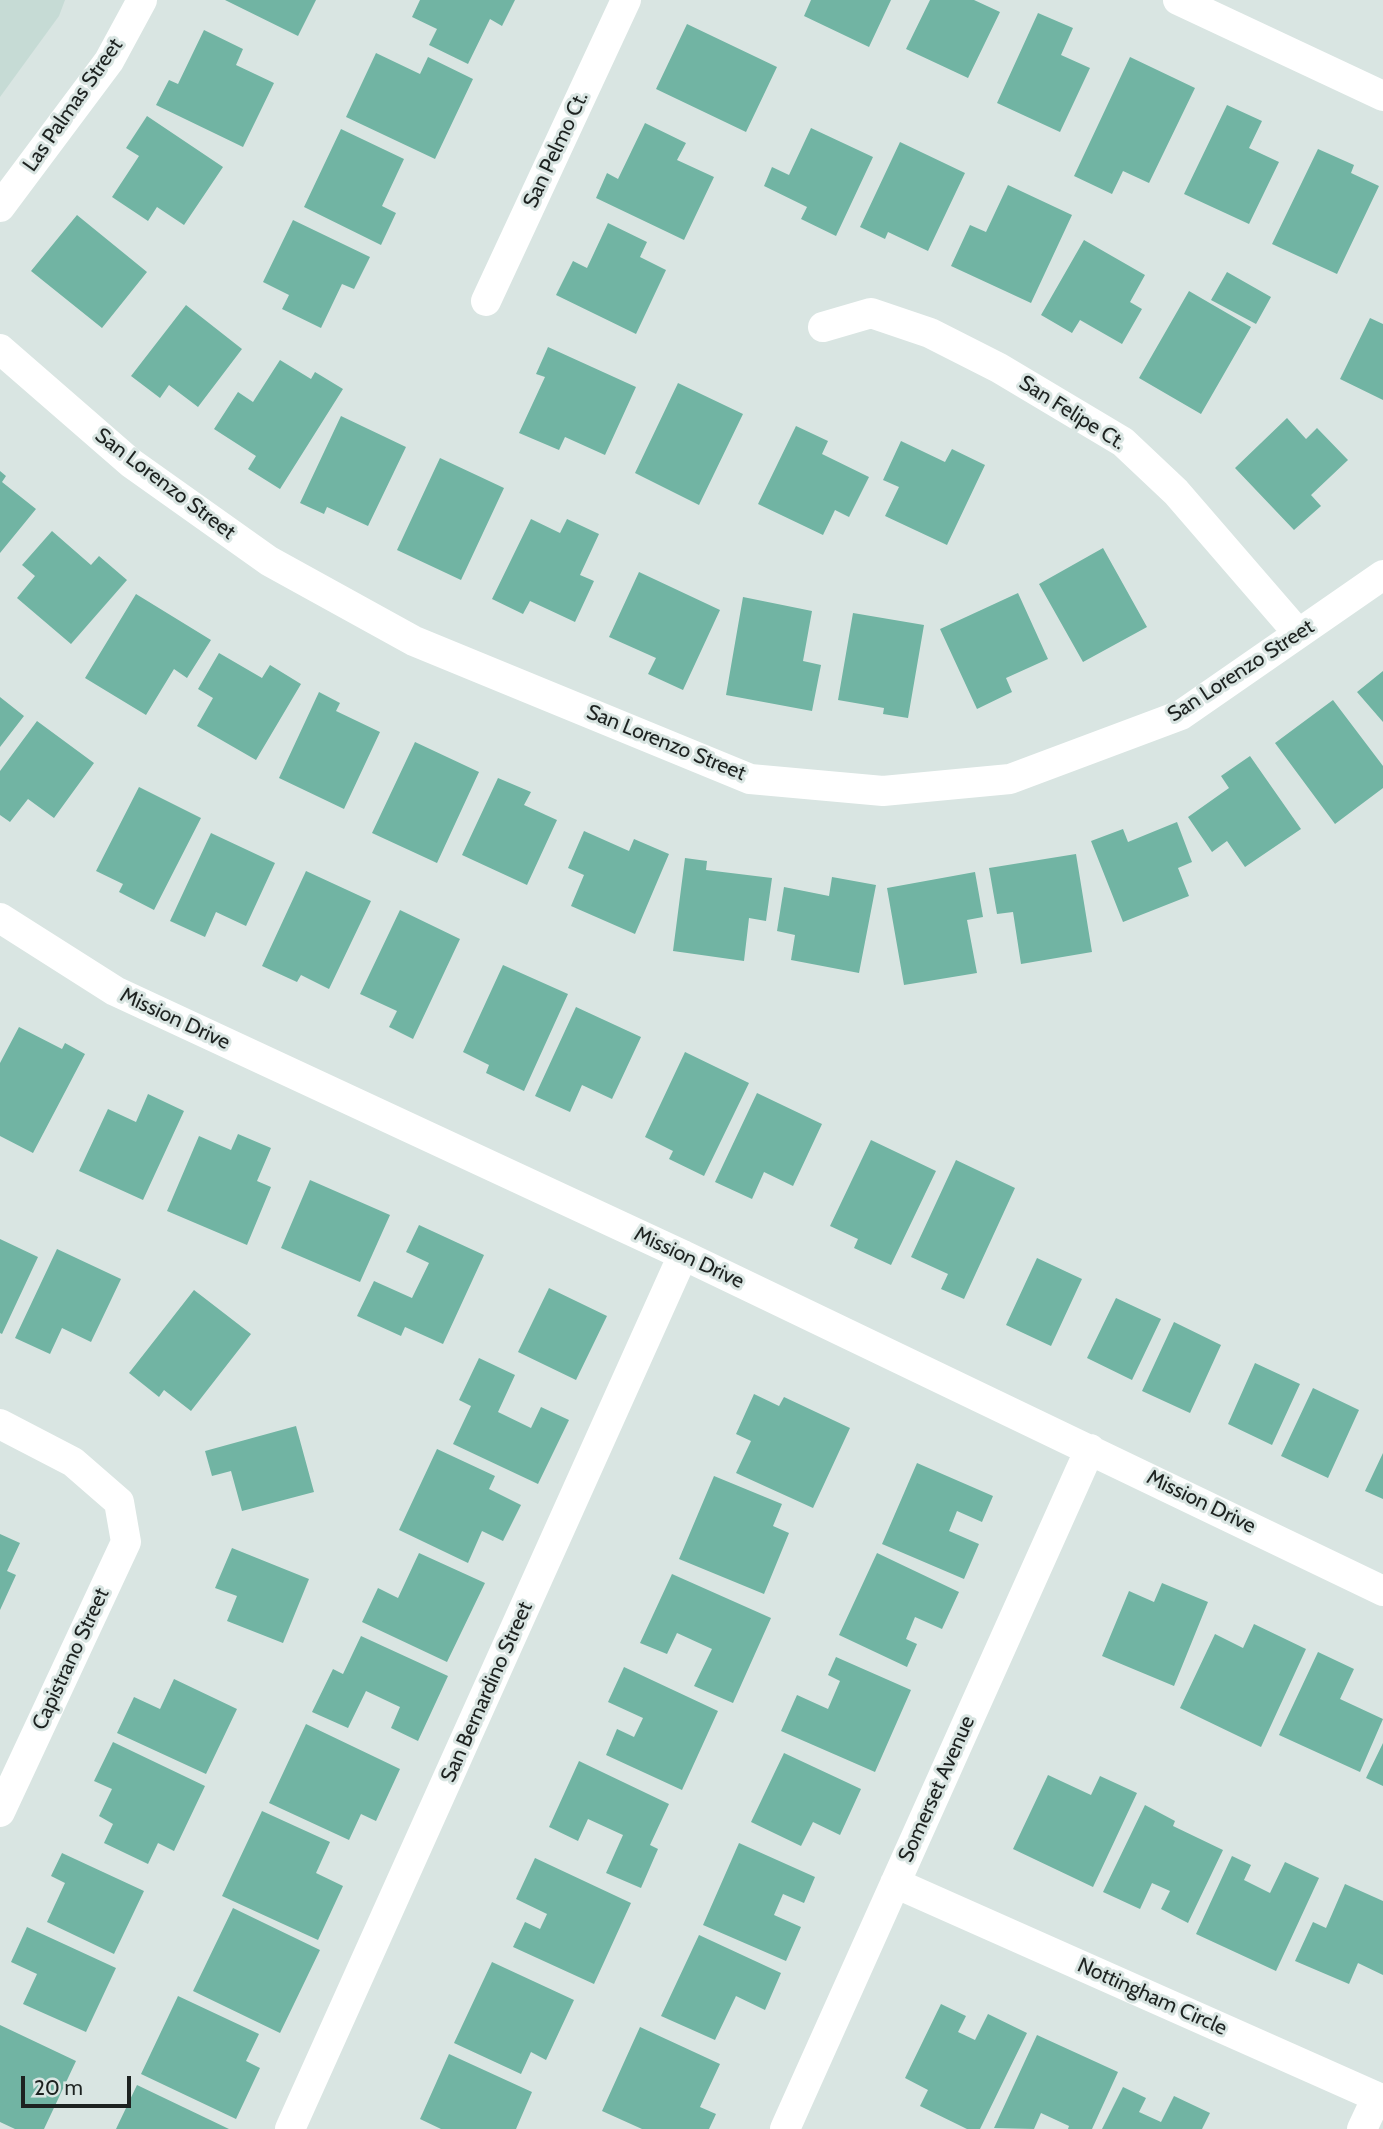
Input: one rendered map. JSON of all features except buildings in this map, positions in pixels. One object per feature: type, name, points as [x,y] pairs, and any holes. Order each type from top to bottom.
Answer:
[{"type":"street","name":"Las Palmas Street","points":[[0,207],[109,61],[142,0]]},
{"type":"street","name":"San Pelmo Ct.","points":[[486,300],[626,0]]},
{"type":"street","points":[[1178,0],[1383,96]]},
{"type":"street","name":"San Felipe Ct.","points":[[823,327],[871,313],[930,333],[999,368],[1122,442],[1176,492],[1298,633]]},
{"type":"street","name":"San Lorenzo Street","points":[[0,349],[131,463],[269,561],[414,641],[750,779],[883,791],[1010,779],[1181,715],[1383,575]]},
{"type":"street","name":"Mission Drive","points":[[0,918],[115,991],[682,1255],[1383,1591]]},
{"type":"street","name":"San Bernardino Street","points":[[290,2129],[682,1255]]},
{"type":"street","name":"Capistrano Street","points":[[0,1424],[73,1462],[119,1502],[126,1542],[0,1812]]},
{"type":"street","name":"Somerset Avenue","points":[[785,2129],[1090,1449]]},
{"type":"street","name":"Nottingham Circle","points":[[895,1883],[1377,2096],[1362,2129]]},
{"type":"shaded area","points":[[0,0],[65,0],[59,16],[0,97]]}]
